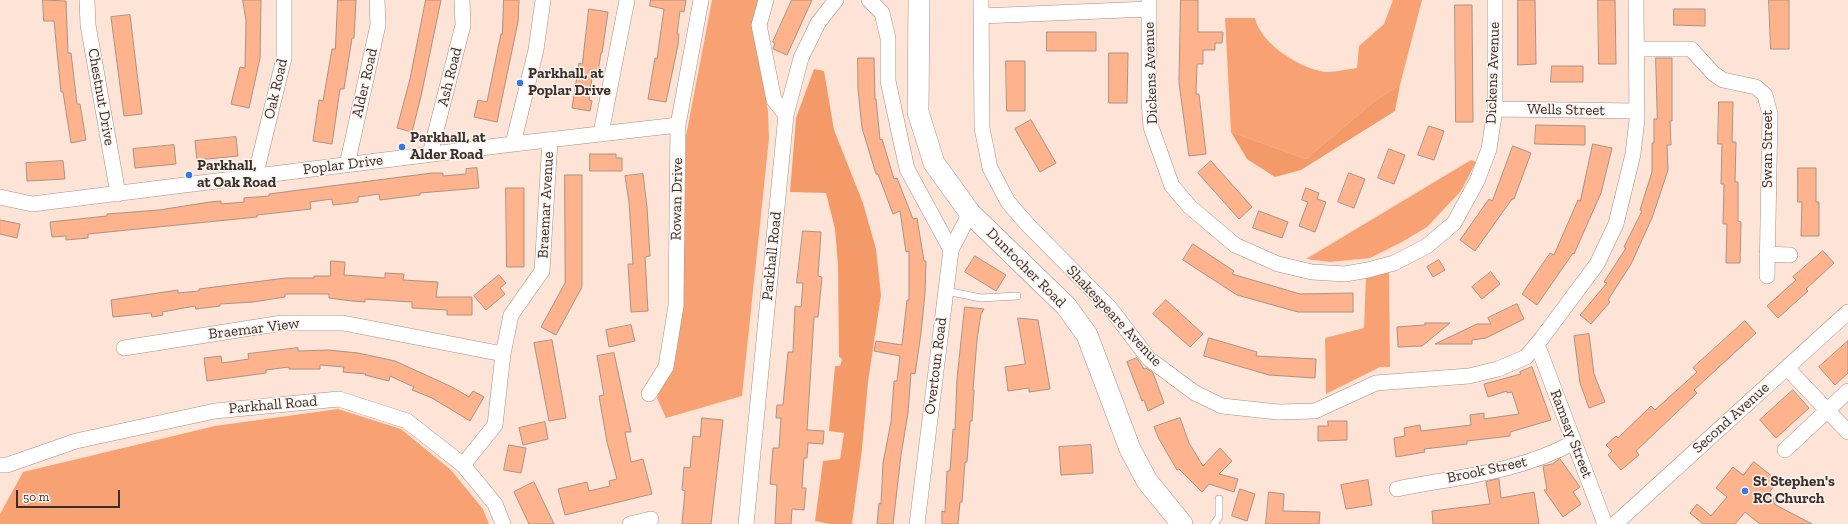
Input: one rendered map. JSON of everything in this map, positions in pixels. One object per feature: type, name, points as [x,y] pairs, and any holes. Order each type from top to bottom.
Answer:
[{"type":"main road","name":"Duntocher Road","points":[[919,0],[918,112],[934,163],[970,213],[1066,306],[1087,335],[1130,449],[1146,481],[1182,524]]},
{"type":"street","name":"Chestnut Drive","points":[[87,0],[88,25],[118,194]]},
{"type":"street","name":"Oak Road","points":[[255,177],[284,58],[284,0]]},
{"type":"street","name":"Alder Road","points":[[347,165],[378,25],[377,0]]},
{"type":"street","name":"Ash Road","points":[[430,154],[463,25],[462,0]]},
{"type":"street","points":[[513,144],[536,50],[543,0]]},
{"type":"street","points":[[601,133],[627,0]]},
{"type":"street","name":"Rowan Drive","points":[[649,394],[666,367],[676,306],[678,125],[701,0]]},
{"type":"street","points":[[766,0],[759,25],[774,100],[786,115]]},
{"type":"street","name":"Parkhall Road","points":[[746,524],[786,115],[801,58],[818,23],[836,0]]},
{"type":"street","points":[[869,0],[882,14],[888,38],[888,81],[907,169],[951,250]]},
{"type":"street","name":"Shakespeare Avenue","points":[[981,0],[982,128],[990,168],[1008,202],[1027,224],[1110,308],[1149,359],[1195,393],[1222,406],[1278,412],[1315,412],[1376,383],[1469,376],[1498,369],[1526,357],[1597,264],[1616,224],[1633,154],[1637,111],[1636,0]]},
{"type":"street","name":"Dickens Avenue","points":[[1149,5],[1149,101],[1151,127],[1172,186],[1190,207],[1235,245],[1278,264],[1312,272],[1345,274],[1394,263],[1427,246],[1454,223],[1477,181],[1489,149],[1495,109],[1495,0]]},
{"type":"street","points":[[981,16],[1149,5]]},
{"type":"street","name":"Swan Street","points":[[1637,49],[1691,49],[1714,74],[1723,80],[1756,87],[1765,95],[1770,114],[1767,276]]},
{"type":"street","name":"Wells Street","points":[[1495,109],[1637,111]]},
{"type":"street","name":"Poplar Drive","points":[[0,197],[32,204],[601,133],[678,125]]},
{"type":"street","name":"Braemar Avenue","points":[[464,465],[495,425],[503,354],[511,315],[542,271],[550,140]]},
{"type":"street","name":"Overtoun Road","points":[[916,524],[951,250],[970,213]]},
{"type":"street","points":[[1767,254],[1790,255]]},
{"type":"street","name":"Second Avenue","points":[[1615,524],[1848,312]]},
{"type":"street","name":"Braemar View","points":[[124,348],[282,323],[343,323],[503,354]]},
{"type":"street","name":"Ramsay Street","points":[[1537,344],[1605,524]]},
{"type":"street","points":[[1787,368],[1848,432]]},
{"type":"street","points":[[1785,450],[1848,391]]},
{"type":"street","name":"Parkhall Road","points":[[0,466],[7,465],[76,441],[215,410],[339,399],[406,421],[464,465],[495,504],[503,524]]},
{"type":"street","name":"Brook Street","points":[[1397,488],[1512,467],[1554,453],[1574,442]]},
{"type":"street","points":[[630,524],[651,519]]},
{"type":"lane","points":[[946,291],[981,298],[1018,296]]},
{"type":"lane","points":[[1214,524],[1219,517],[1220,499]]},
{"type":"shaded area","points":[[712,0],[760,0],[754,30],[768,111],[769,138],[742,396],[666,418],[657,398],[672,359],[684,262],[686,136]]},
{"type":"shaded area","points":[[1393,0],[1422,0],[1400,85],[1376,100],[1306,159],[1231,132],[1225,18],[1255,18],[1258,27],[1264,36],[1280,52],[1300,64],[1324,72],[1333,72],[1357,68],[1359,46],[1384,24]]},
{"type":"shaded area","points":[[814,69],[824,71],[834,130],[863,203],[876,249],[881,295],[868,382],[862,449],[852,524],[830,524],[815,521],[823,461],[840,459],[844,433],[829,431],[835,366],[840,366],[842,359],[839,357],[838,265],[835,229],[826,193],[790,192],[796,118]]},
{"type":"shaded area","points":[[1400,85],[1395,111],[1301,170],[1275,177],[1247,159],[1231,132],[1306,159],[1376,100]]},
{"type":"shaded area","points":[[1471,160],[1476,162],[1461,191],[1427,227],[1402,242],[1370,258],[1330,262],[1306,259]]},
{"type":"shaded area","points":[[1389,272],[1390,367],[1380,367],[1326,394],[1325,338],[1364,328],[1366,276]]},
{"type":"shaded area","points":[[338,409],[401,429],[451,470],[483,509],[489,524],[0,524],[0,514],[23,472],[215,426]]},
{"type":"building","points":[[43,0],[66,1],[68,53],[71,53],[77,104],[80,104],[86,140],[71,143],[63,92],[61,92],[54,21],[44,21]]},
{"type":"building","points":[[243,0],[261,0],[260,58],[249,108],[231,104],[240,67],[245,68],[246,21]]},
{"type":"building","points":[[338,0],[356,0],[354,38],[352,38],[344,89],[340,89],[332,144],[313,141],[319,100],[323,101],[332,49],[335,49]]},
{"type":"building","points":[[426,0],[441,0],[412,132],[397,128],[410,79]]},
{"type":"building","points":[[504,0],[519,0],[518,22],[497,122],[474,117],[478,100],[487,102],[502,34]]},
{"type":"building","points":[[651,0],[686,0],[684,12],[680,11],[677,34],[679,34],[678,45],[666,102],[648,99],[655,58],[657,59],[664,9],[650,6]]},
{"type":"building","points":[[792,0],[812,0],[787,55],[773,49],[775,43],[773,42]]},
{"type":"building","points":[[1181,0],[1198,0],[1198,32],[1223,32],[1222,43],[1215,43],[1215,50],[1203,50],[1203,64],[1197,64],[1196,94],[1199,94],[1206,154],[1189,156],[1179,83]]},
{"type":"building","points":[[1518,0],[1535,0],[1536,64],[1518,65]]},
{"type":"building","points":[[1598,0],[1615,0],[1616,64],[1599,64]]},
{"type":"building","points":[[1769,0],[1789,0],[1789,49],[1771,49]]},
{"type":"building","points":[[1455,5],[1472,5],[1473,122],[1456,122]]},
{"type":"building","points":[[589,9],[608,12],[597,78],[592,78],[589,100],[592,101],[590,111],[572,108],[579,63],[582,64]]},
{"type":"building","points":[[1674,9],[1705,9],[1705,26],[1674,25]]},
{"type":"building","points":[[130,15],[142,114],[124,116],[111,17]]},
{"type":"building","points":[[1047,32],[1096,32],[1096,51],[1047,51]]},
{"type":"building","points":[[1109,53],[1128,53],[1127,103],[1109,103]]},
{"type":"building","points":[[858,58],[874,58],[875,99],[880,140],[882,139],[894,179],[897,178],[913,219],[917,218],[924,261],[926,261],[925,293],[921,333],[915,374],[911,373],[908,413],[901,455],[893,524],[877,524],[879,503],[881,504],[883,463],[891,422],[894,381],[897,381],[900,356],[874,351],[876,341],[902,345],[907,300],[909,300],[909,251],[906,252],[900,211],[893,214],[878,174],[876,174],[862,128],[858,89]]},
{"type":"building","points":[[1656,58],[1672,58],[1672,121],[1670,121],[1671,145],[1667,145],[1668,170],[1652,218],[1631,264],[1608,300],[1610,302],[1591,324],[1580,315],[1607,283],[1604,282],[1626,248],[1624,247],[1642,211],[1640,210],[1652,172],[1654,119],[1657,119]]},
{"type":"building","points":[[1006,61],[1025,61],[1025,111],[1007,111]]},
{"type":"building","points":[[1552,66],[1583,66],[1583,82],[1551,82]]},
{"type":"building","points":[[1719,102],[1733,102],[1732,142],[1736,142],[1735,182],[1738,182],[1738,221],[1741,222],[1740,263],[1726,263],[1727,224],[1723,224],[1724,184],[1721,184],[1722,144],[1718,144]]},
{"type":"building","points":[[1031,120],[1056,163],[1040,172],[1015,129]]},
{"type":"building","points":[[1536,125],[1585,126],[1585,145],[1535,144]]},
{"type":"building","points":[[1429,126],[1444,131],[1434,160],[1418,155]]},
{"type":"building","points":[[236,137],[238,156],[197,160],[195,141]]},
{"type":"building","points":[[1593,144],[1612,148],[1601,193],[1574,254],[1573,253],[1537,305],[1522,294],[1550,253],[1554,255],[1578,200],[1580,201]]},
{"type":"building","points":[[174,145],[176,164],[135,168],[133,149]]},
{"type":"building","points":[[1513,146],[1531,153],[1514,199],[1512,199],[1475,251],[1460,240],[1489,199],[1492,201]]},
{"type":"building","points":[[1389,149],[1405,155],[1394,184],[1378,178]]},
{"type":"building","points":[[590,154],[616,154],[616,158],[622,158],[622,171],[590,171]]},
{"type":"building","points":[[63,161],[65,179],[27,181],[26,163]]},
{"type":"building","points":[[1211,161],[1252,207],[1239,219],[1198,173]]},
{"type":"building","points":[[477,168],[479,188],[420,193],[420,195],[380,200],[379,194],[358,197],[358,202],[333,205],[332,199],[310,202],[311,209],[257,215],[257,217],[88,234],[88,238],[66,240],[66,236],[52,237],[50,222],[107,216],[107,214],[159,210],[210,202],[221,201],[221,204],[244,202],[244,198],[269,196],[269,194],[432,173],[443,173],[443,176],[466,174],[466,169]]},
{"type":"building","points":[[1798,168],[1816,168],[1816,202],[1819,202],[1819,236],[1801,236],[1802,202],[1798,202]]},
{"type":"building","points":[[1349,173],[1365,179],[1354,208],[1338,202]]},
{"type":"building","points":[[643,174],[650,256],[645,257],[648,311],[631,312],[628,264],[633,264],[629,202],[625,176]]},
{"type":"building","points":[[565,175],[582,175],[582,287],[556,335],[541,327],[565,283]]},
{"type":"building","points":[[506,188],[524,188],[524,267],[507,267]]},
{"type":"building","points":[[1306,188],[1319,193],[1317,199],[1326,202],[1315,232],[1299,226],[1308,202],[1302,200]]},
{"type":"building","points":[[1259,211],[1288,222],[1282,238],[1253,228]]},
{"type":"building","points":[[0,220],[20,224],[17,238],[0,234]]},
{"type":"building","points":[[803,231],[821,232],[818,276],[822,277],[818,317],[814,317],[807,430],[824,431],[823,444],[808,443],[807,458],[804,458],[802,488],[806,488],[804,510],[792,509],[791,524],[775,524],[777,485],[770,484],[773,448],[779,448],[781,418],[776,418],[777,405],[783,405],[788,352],[793,352],[795,306],[801,307],[803,283],[797,283]]},
{"type":"building","points":[[1193,244],[1234,271],[1232,274],[1300,294],[1353,293],[1353,312],[1298,312],[1237,295],[1183,260]]},
{"type":"building","points":[[1823,251],[1834,263],[1806,289],[1808,291],[1778,318],[1767,306],[1796,280],[1793,277]]},
{"type":"building","points":[[975,256],[1006,275],[996,291],[965,272]]},
{"type":"building","points":[[1439,260],[1445,270],[1433,277],[1427,267]]},
{"type":"building","points":[[331,261],[345,262],[344,275],[385,278],[385,273],[404,274],[403,280],[438,282],[436,297],[472,297],[472,315],[447,315],[447,310],[412,308],[412,302],[365,299],[365,302],[329,298],[329,294],[285,294],[285,297],[253,302],[220,304],[220,306],[196,309],[195,306],[162,312],[163,315],[152,317],[151,313],[113,317],[111,300],[178,290],[178,293],[199,291],[199,289],[286,278],[314,278],[314,276],[330,276]]},
{"type":"building","points":[[1491,272],[1500,284],[1482,299],[1472,287]]},
{"type":"building","points":[[499,275],[506,283],[500,288],[505,294],[486,310],[474,296]]},
{"type":"building","points":[[1166,300],[1203,334],[1190,347],[1153,314]]},
{"type":"building","points":[[1517,304],[1524,319],[1486,338],[1472,340],[1472,344],[1435,344],[1477,324],[1491,324],[1488,318]]},
{"type":"building","points":[[965,307],[984,309],[981,314],[977,339],[972,421],[970,421],[967,462],[965,462],[962,502],[960,502],[958,524],[942,524],[942,511],[945,512],[947,471],[950,471],[953,429],[955,430],[957,379]]},
{"type":"building","points":[[1018,318],[1038,320],[1050,389],[1029,392],[1029,388],[1008,391],[1005,367],[1025,364]]},
{"type":"building","points":[[1745,321],[1756,333],[1694,390],[1697,393],[1636,451],[1639,455],[1621,470],[1608,455],[1612,451],[1606,445],[1616,436],[1618,438],[1651,406],[1655,410],[1697,372],[1693,368]]},
{"type":"building","points":[[1425,323],[1450,323],[1422,346],[1398,347],[1397,327],[1425,325]]},
{"type":"building","points":[[631,325],[635,341],[609,347],[606,330]]},
{"type":"building","points":[[1589,334],[1594,374],[1605,402],[1589,408],[1580,383],[1574,336]]},
{"type":"building","points":[[1209,338],[1257,352],[1256,356],[1316,359],[1315,378],[1269,375],[1204,356]]},
{"type":"building","points":[[552,340],[566,418],[549,421],[534,343]]},
{"type":"building","points":[[1848,341],[1848,373],[1835,385],[1819,367]]},
{"type":"building","points":[[298,348],[298,351],[328,350],[358,353],[395,361],[452,387],[469,397],[473,391],[484,397],[470,421],[432,398],[412,390],[414,387],[390,376],[389,381],[365,375],[366,374],[343,372],[344,367],[320,365],[320,369],[289,369],[289,367],[266,370],[266,373],[207,381],[204,358],[221,356],[222,363],[249,359],[248,354]]},
{"type":"building","points":[[614,353],[631,432],[625,432],[631,462],[643,459],[652,494],[565,515],[558,489],[587,482],[589,491],[610,486],[609,481],[617,479],[607,442],[599,396],[604,395],[597,356]]},
{"type":"building","points":[[1137,358],[1144,369],[1146,368],[1153,373],[1164,403],[1148,411],[1144,400],[1142,401],[1127,362]]},
{"type":"building","points":[[1532,367],[1551,420],[1510,432],[1510,436],[1467,441],[1467,444],[1424,449],[1425,452],[1396,457],[1394,438],[1405,436],[1404,428],[1420,425],[1421,431],[1471,425],[1470,415],[1484,413],[1484,419],[1519,414],[1512,392],[1507,393],[1507,391],[1488,397],[1484,384],[1521,374],[1520,372]]},
{"type":"building","points":[[1793,390],[1809,408],[1776,438],[1760,420]]},
{"type":"building","points":[[702,418],[723,420],[711,524],[682,524],[685,491],[682,490],[684,467],[690,468],[693,436],[700,437]]},
{"type":"building","points":[[1180,418],[1189,443],[1203,466],[1220,448],[1232,461],[1219,474],[1238,479],[1234,492],[1209,484],[1202,492],[1179,469],[1177,470],[1159,439],[1154,427]]},
{"type":"building","points":[[1328,421],[1347,421],[1347,440],[1318,441],[1318,426],[1328,426]]},
{"type":"building","points":[[545,422],[548,439],[523,445],[519,428]]},
{"type":"building","points":[[509,445],[526,448],[521,473],[504,470]]},
{"type":"building","points":[[1091,445],[1093,473],[1061,475],[1059,447]]},
{"type":"building","points":[[1560,459],[1580,487],[1573,492],[1581,504],[1563,517],[1544,490],[1547,490],[1543,466],[1552,464]]},
{"type":"building","name":"St Stephen's RC Church","points":[[1754,462],[1778,481],[1768,494],[1777,501],[1774,504],[1812,524],[1760,524],[1745,512],[1735,524],[1703,524],[1690,513],[1697,504],[1711,516],[1727,497],[1716,488],[1733,467],[1743,475]]},
{"type":"building","points":[[1499,479],[1501,498],[1534,492],[1539,524],[1433,524],[1432,511],[1490,504],[1486,482]]},
{"type":"building","points":[[1368,480],[1372,505],[1346,509],[1341,485]]},
{"type":"building","points":[[534,482],[554,524],[529,524],[514,492]]},
{"type":"building","points":[[1240,489],[1255,494],[1247,521],[1232,516]]},
{"type":"building","points":[[1269,492],[1284,494],[1283,511],[1320,512],[1319,524],[1266,524]]},
{"type":"place","name":"Parkhall, at Poplar Drive","points":[[520,83]]},
{"type":"place","name":"Parkhall, at Alder Road","points":[[402,147]]},
{"type":"place","name":"Parkhall, at Oak Road","points":[[189,175]]},
{"type":"place","name":"St Stephen's RC Church","points":[[1745,491]]}]
